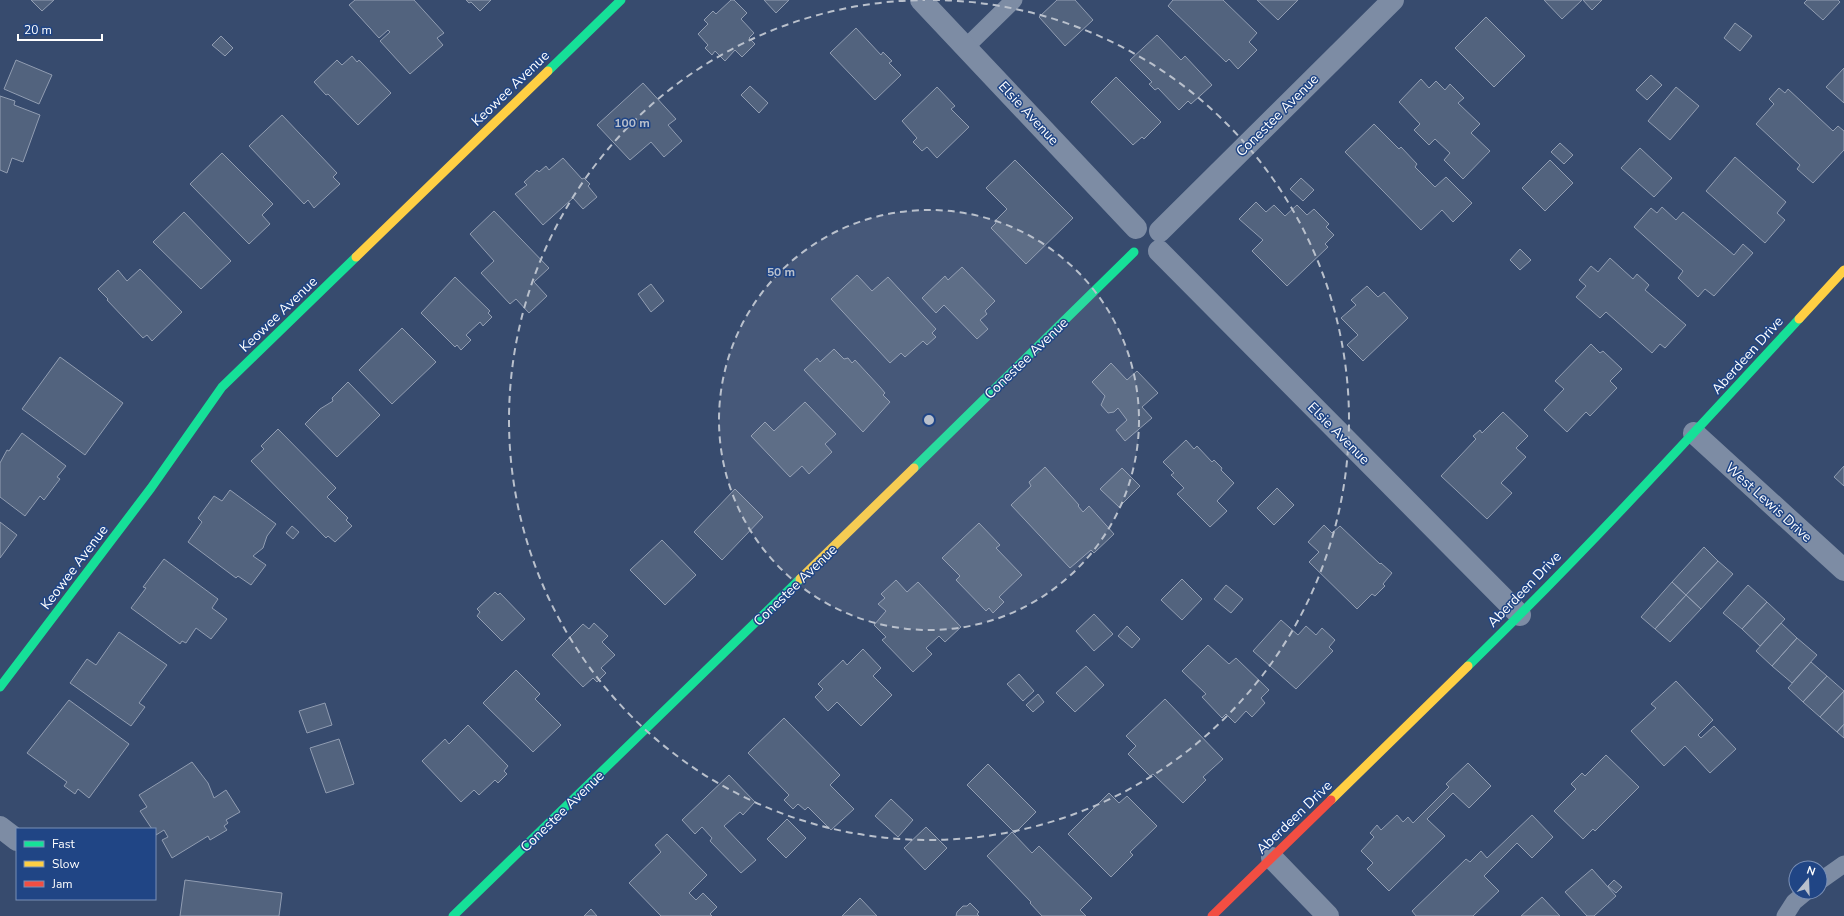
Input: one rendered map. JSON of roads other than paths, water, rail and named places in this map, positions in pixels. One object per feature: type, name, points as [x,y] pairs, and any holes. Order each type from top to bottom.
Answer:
[{"type":"street","name":"Keowee Avenue","points":[[0,688],[151,488],[222,387],[621,0]]},
{"type":"street","name":"Elsie Avenue","points":[[921,0],[1136,228]]},
{"type":"street","name":"Conestee Avenue","points":[[1160,241],[1393,0]]},
{"type":"street","points":[[1142,224],[1149,224],[1160,241],[1150,257],[1144,257],[1134,252],[1130,240],[1136,228],[1142,224]]},
{"type":"street","name":"Elsie Avenue","points":[[1160,241],[1520,615]]},
{"type":"street","name":"Conestee Avenue","points":[[453,916],[695,682],[1134,252]]},
{"type":"street","name":"Aberdeen Drive","points":[[1212,916],[1520,615],[1694,433],[1844,270]]},
{"type":"street","name":"West Lewis Drive","points":[[1694,433],[1844,570]]},
{"type":"street","points":[[0,827],[16,839]]},
{"type":"street","points":[[1272,858],[1328,916]]},
{"type":"lane","points":[[966,46],[1014,0]]},
{"type":"lane","points":[[1828,875],[1844,864]]},
{"type":"lane","points":[[1784,916],[1796,900]]}]
